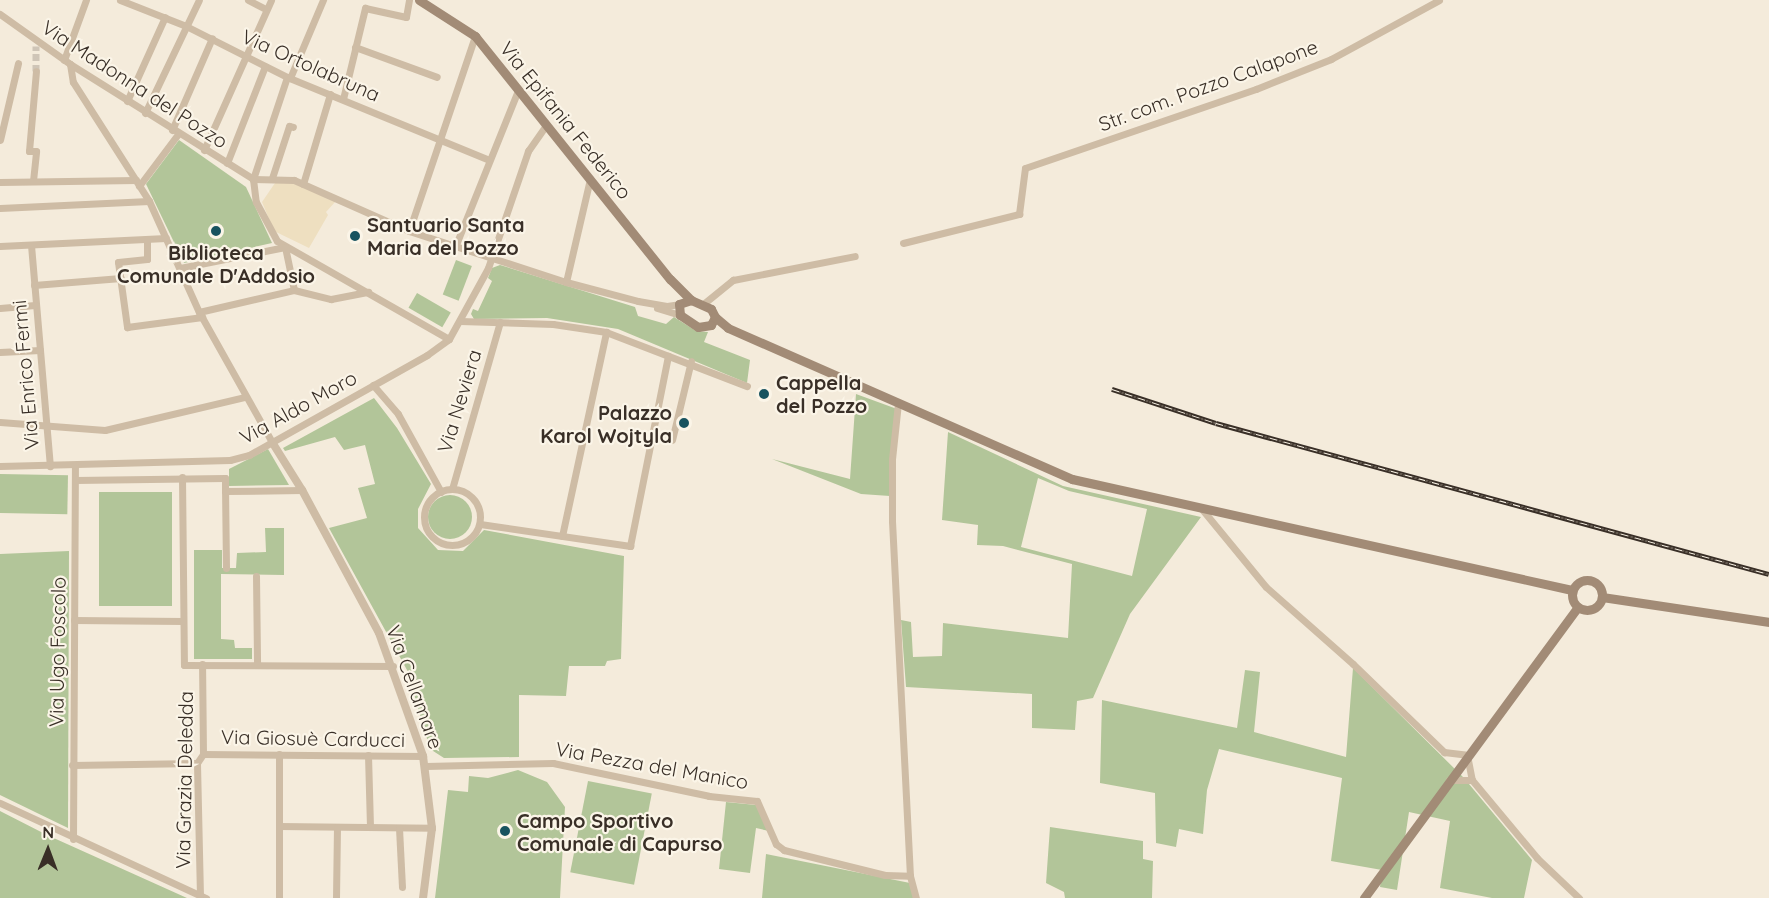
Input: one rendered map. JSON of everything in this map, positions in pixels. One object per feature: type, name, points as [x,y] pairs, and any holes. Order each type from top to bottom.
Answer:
[{"type":"main road","name":"Via Epifania Federico","points":[[419,0],[475,36],[670,279],[691,300]]},
{"type":"main road","name":"Via Epifania Federico","points":[[670,279],[679,304],[680,315]]},
{"type":"main road","points":[[679,304],[691,300],[702,305],[728,328],[1072,479],[1572,590]]},
{"type":"main road","points":[[680,315],[698,327],[709,327],[767,345]]},
{"type":"main road","points":[[709,327],[715,315]]},
{"type":"main road","points":[[1578,608],[1572,598],[1572,590],[1579,581],[1590,580],[1599,586],[1602,597]]},
{"type":"main road","points":[[1578,608],[1593,609],[1602,597]]},
{"type":"main road","points":[[1602,597],[1769,622]]},
{"type":"main road","points":[[1364,898],[1467,755],[1578,608]]},
{"type":"street","points":[[86,0],[67,62],[73,82],[149,201],[201,314],[272,442]]},
{"type":"street","name":"Via Ortolabruna","points":[[120,0],[186,26],[288,77],[489,160]]},
{"type":"street","points":[[146,113],[199,0]]},
{"type":"street","points":[[248,0],[266,9]]},
{"type":"street","points":[[204,150],[244,54],[271,0]]},
{"type":"street","points":[[323,0],[288,77],[253,179],[256,202],[277,241],[285,247],[449,339]]},
{"type":"street","points":[[343,99],[365,8],[406,17],[409,0]]},
{"type":"street","name":"Str. com. Pozzo Calapone","points":[[903,243],[1019,214],[1025,168],[1256,89],[1331,59],[1439,0]]},
{"type":"street","name":"Via Madonna del Pozzo","points":[[0,14],[37,44],[253,179]]},
{"type":"street","points":[[127,101],[165,18]]},
{"type":"street","points":[[409,231],[475,36]]},
{"type":"street","points":[[137,183],[175,132],[212,38]]},
{"type":"street","points":[[355,47],[437,77]]},
{"type":"street","points":[[0,140],[18,63]]},
{"type":"street","points":[[226,163],[265,66]]},
{"type":"street","points":[[33,181],[36,151],[29,151],[36,71]]},
{"type":"street","points":[[455,247],[518,90]]},
{"type":"street","points":[[303,184],[330,94]]},
{"type":"street","name":"Via Aldo Moro","points":[[0,466],[75,466],[230,460],[272,442],[449,339],[493,259],[528,151],[546,124]]},
{"type":"street","points":[[272,178],[289,126],[293,127]]},
{"type":"street","points":[[253,179],[272,178],[303,184],[409,231],[455,247],[680,315]]},
{"type":"street","points":[[566,282],[590,178]]},
{"type":"street","points":[[0,182],[137,183]]},
{"type":"street","points":[[0,208],[149,201]]},
{"type":"street","points":[[0,246],[166,238]]},
{"type":"street","points":[[147,239],[147,259],[118,262],[127,327],[201,314],[294,290],[332,300],[368,292]]},
{"type":"street","name":"Via Enrico Fermi","points":[[30,245],[50,466]]},
{"type":"street","points":[[180,268],[285,247]]},
{"type":"street","points":[[285,247],[294,290]]},
{"type":"street","points":[[702,305],[733,280],[855,256]]},
{"type":"street","points":[[34,285],[121,278]]},
{"type":"street","points":[[715,315],[722,290]]},
{"type":"street","points":[[638,301],[667,306],[679,304]]},
{"type":"street","points":[[0,308],[35,305]]},
{"type":"street","points":[[460,321],[553,324],[606,332],[668,356],[691,362],[747,386]]},
{"type":"street","name":"Via Neviera","points":[[452,489],[500,322]]},
{"type":"street","points":[[562,536],[606,332]]},
{"type":"street","points":[[0,352],[40,350]]},
{"type":"street","points":[[480,524],[630,546],[668,356]]},
{"type":"street","points":[[672,440],[691,362]]},
{"type":"street","points":[[373,385],[398,414],[441,492]]},
{"type":"street","points":[[0,422],[105,430],[245,397]]},
{"type":"street","points":[[898,403],[892,459],[892,521],[910,876],[916,898]]},
{"type":"street","name":"Via Cellamare","points":[[272,442],[302,490],[393,666],[423,756],[432,828],[423,898]]},
{"type":"street","name":"Via Ugo Foscolo","points":[[73,838],[75,466]]},
{"type":"street","points":[[182,477],[184,665],[393,666]]},
{"type":"street","points":[[75,480],[225,478],[226,568]]},
{"type":"street","points":[[452,489],[475,500],[480,524],[476,533],[461,544],[452,546],[434,539],[425,523],[424,513],[433,497],[452,489]]},
{"type":"street","points":[[225,491],[302,490]]},
{"type":"street","points":[[1201,508],[1266,587],[1353,664],[1444,752],[1467,755],[1472,780],[1537,858],[1579,898]]},
{"type":"street","points":[[256,576],[257,664]]},
{"type":"street","points":[[74,620],[183,621]]},
{"type":"street","name":"Via Grazia Deledda","points":[[202,664],[203,754],[197,764],[203,897]]},
{"type":"street","name":"Via Giosuè Carducci","points":[[203,754],[423,756]]},
{"type":"street","points":[[279,754],[279,898]]},
{"type":"street","points":[[368,755],[370,827]]},
{"type":"street","name":"Via Pezza del Manico","points":[[426,766],[553,763],[709,796],[757,801],[776,844],[784,850],[885,875],[910,876]]},
{"type":"street","name":"Via Giosuè Carducci","points":[[72,765],[197,764]]},
{"type":"street","points":[[1449,780],[1472,780]]},
{"type":"street","points":[[0,803],[203,897]]},
{"type":"street","points":[[279,826],[432,828]]},
{"type":"street","points":[[336,898],[337,827]]},
{"type":"street","points":[[399,828],[402,887]]},
{"type":"green space","points":[[179,140],[246,187],[272,243],[184,263],[146,184]]},
{"type":"green space","points":[[456,260],[472,266],[459,301],[443,295]]},
{"type":"green space","points":[[500,265],[635,307],[638,316],[666,324],[674,317],[696,331],[708,332],[704,342],[750,360],[747,383],[618,329],[547,318],[474,319],[471,314],[473,309],[478,311],[492,281],[488,278],[492,268]]},
{"type":"green space","points":[[417,293],[451,312],[442,327],[408,308]]},
{"type":"green space","points":[[856,394],[897,409],[890,496],[861,494],[772,459],[850,479]]},
{"type":"green space","points":[[374,398],[397,428],[431,484],[418,509],[418,528],[438,550],[463,551],[484,530],[624,556],[621,659],[607,661],[605,666],[569,666],[566,696],[519,695],[519,757],[444,758],[430,749],[407,670],[329,528],[367,518],[358,488],[375,484],[365,445],[344,450],[335,437],[285,451],[283,448]]},
{"type":"green space","points":[[948,432],[1063,486],[1201,517],[1130,614],[1093,698],[1077,701],[1075,730],[1032,728],[1032,694],[906,687],[901,620],[911,622],[913,657],[942,656],[943,623],[1068,638],[1072,564],[1003,546],[977,545],[978,525],[942,520]],"holes":[[[1038,478],[1069,491],[1147,509],[1132,576],[1021,547]]]},
{"type":"green space","points":[[268,449],[289,485],[229,486],[229,469]]},
{"type":"green space","points":[[0,474],[68,475],[67,514],[0,513]]},
{"type":"green space","points":[[99,492],[172,492],[172,606],[99,606]]},
{"type":"green space","points":[[450,495],[466,501],[472,517],[466,533],[450,539],[434,533],[428,517],[434,501]]},
{"type":"green space","points":[[265,528],[284,528],[284,575],[221,574],[221,639],[234,640],[235,648],[252,648],[252,659],[194,659],[194,550],[222,550],[222,568],[236,568],[237,553],[266,552]]},
{"type":"green space","points":[[69,551],[68,828],[0,795],[0,554]]},
{"type":"green space","points":[[1353,668],[1464,778],[1532,860],[1524,898],[1492,898],[1440,888],[1450,821],[1409,812],[1397,890],[1380,887],[1382,870],[1331,861],[1342,778],[1219,749],[1207,790],[1203,834],[1179,829],[1176,847],[1156,843],[1155,793],[1100,783],[1102,700],[1237,728],[1245,670],[1260,672],[1254,732],[1346,757]]},
{"type":"green space","name":"Campo Sportivo Comunale di Capurso","points":[[518,770],[547,782],[565,807],[560,898],[435,898],[448,790],[468,792],[469,776],[488,778]]},
{"type":"green space","points":[[588,781],[652,793],[634,885],[570,872]]},
{"type":"green space","points":[[726,802],[756,805],[769,831],[756,828],[750,873],[719,869]]},
{"type":"green space","points":[[0,811],[47,835],[187,898],[0,898]]},
{"type":"green space","points":[[1050,827],[1143,841],[1143,859],[1153,861],[1152,898],[1065,898],[1064,892],[1046,883]]},
{"type":"green space","points":[[766,854],[910,883],[914,898],[762,898]]},
{"type":"shaded area","points":[[293,182],[336,201],[326,212],[328,215],[309,248],[274,231],[262,202],[275,183]]},
{"type":"tunnel","points":[[36,46],[36,71]]},
{"type":"railway","points":[[1112,389],[1216,423],[1769,574]]},
{"type":"place","name":"Biblioteca Comunale D'Addosio","points":[[216,231]]},
{"type":"place","name":"Santuario Santa Maria del Pozzo","points":[[355,236]]},
{"type":"place","name":"Cappella del Pozzo","points":[[764,394]]},
{"type":"place","name":"Palazzo Karol Wojtyla","points":[[684,423]]},
{"type":"place","name":"Campo Sportivo Comunale di Capurso","points":[[505,831]]}]
